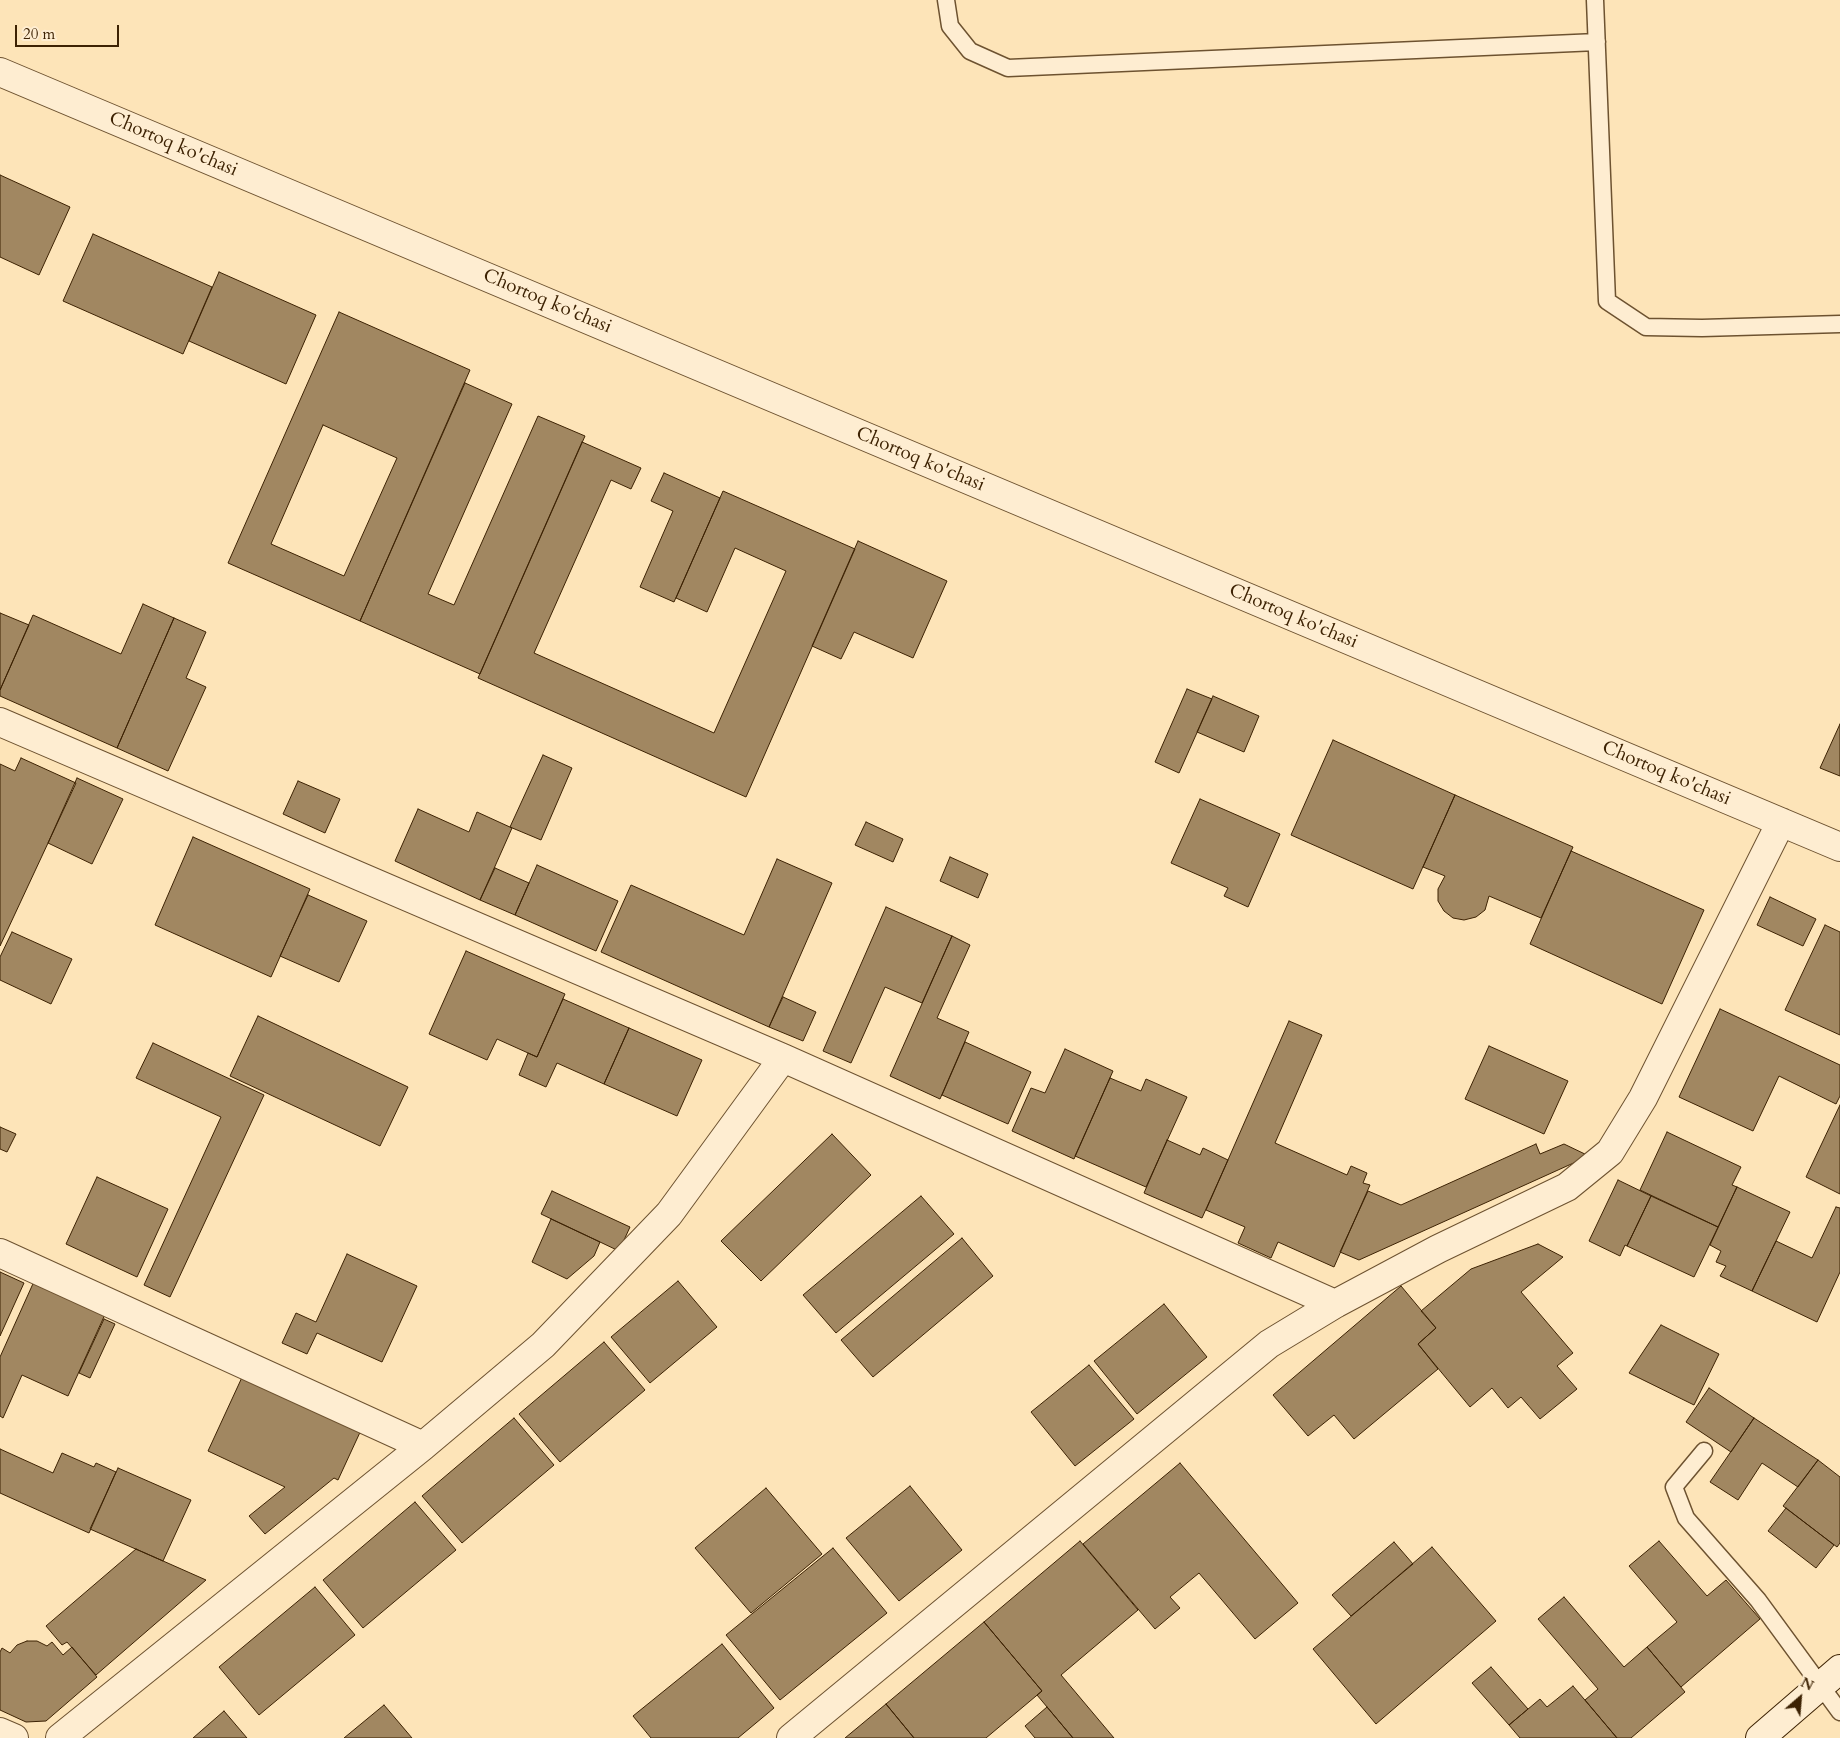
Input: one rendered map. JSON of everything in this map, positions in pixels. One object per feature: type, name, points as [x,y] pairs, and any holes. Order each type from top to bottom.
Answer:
[{"type":"street","name":"Chortoq ko'chasi","points":[[0,72],[1840,847]]},
{"type":"street","points":[[0,722],[783,1058],[1334,1304]]},
{"type":"street","points":[[791,1738],[1269,1344],[1334,1304],[1438,1249],[1567,1187],[1610,1152],[1643,1098],[1781,822]]},
{"type":"street","points":[[60,1738],[423,1446],[542,1345],[669,1214],[783,1058]]},
{"type":"street","points":[[0,1252],[423,1446]]},
{"type":"street","points":[[1760,1738],[1831,1677]]},
{"type":"street","points":[[0,1732],[14,1738]]},
{"type":"lane","points":[[946,0],[950,26],[970,51],[1008,68],[1597,42]]},
{"type":"lane","points":[[1595,0],[1607,301],[1646,327],[1702,328],[1840,324]]},
{"type":"lane","points":[[1704,1451],[1674,1487],[1686,1518],[1758,1600],[1831,1677],[1840,1712]]},
{"type":"building","points":[[0,175],[70,207],[39,275],[0,257]]},
{"type":"building","points":[[93,234],[212,287],[183,354],[63,301]]},
{"type":"building","points":[[219,272],[316,315],[286,384],[189,341]]},
{"type":"building","points":[[339,312],[470,370],[360,621],[228,563]],"holes":[[[323,425],[397,458],[344,576],[271,544]]]},
{"type":"building","points":[[465,383],[512,404],[428,594],[454,605],[538,416],[585,436],[480,674],[360,621]]},
{"type":"building","points":[[582,442],[641,468],[631,489],[611,480],[534,653],[714,733],[786,571],[735,548],[707,612],[676,598],[723,491],[855,549],[746,797],[478,678]]},
{"type":"building","points":[[664,473],[720,498],[674,602],[640,587],[673,511],[651,501]]},
{"type":"building","points":[[858,541],[947,581],[913,658],[854,632],[841,659],[812,646]]},
{"type":"building","points":[[143,604],[174,618],[117,748],[0,696],[0,690],[33,615],[121,654]]},
{"type":"building","points":[[0,613],[29,625],[0,690]]},
{"type":"building","points":[[174,618],[206,632],[186,678],[206,687],[168,771],[117,748]]},
{"type":"building","points":[[1187,689],[1212,699],[1179,773],[1155,762]]},
{"type":"building","points":[[1213,696],[1259,716],[1244,752],[1197,732]]},
{"type":"building","points":[[1840,724],[1840,776],[1820,768]]},
{"type":"building","points":[[1333,740],[1455,795],[1413,889],[1291,835]]},
{"type":"building","points":[[543,755],[572,768],[541,840],[510,827]]},
{"type":"building","points":[[21,758],[76,783],[0,946],[0,764],[15,771]]},
{"type":"building","points":[[77,778],[123,799],[92,864],[48,843]]},
{"type":"building","points":[[298,781],[340,799],[325,833],[283,814]]},
{"type":"building","points":[[1455,795],[1573,847],[1541,918],[1489,896],[1485,910],[1476,917],[1464,920],[1453,918],[1444,911],[1438,901],[1438,889],[1445,876],[1423,867]]},
{"type":"building","points":[[1200,799],[1280,834],[1248,907],[1224,896],[1228,888],[1171,863]]},
{"type":"building","points":[[418,809],[469,832],[477,812],[512,828],[480,900],[395,861]]},
{"type":"building","points":[[866,822],[903,839],[893,862],[855,845]]},
{"type":"building","points":[[193,837],[310,889],[271,977],[155,925]]},
{"type":"building","points":[[1571,851],[1704,910],[1662,1004],[1530,944]]},
{"type":"building","points":[[950,857],[988,874],[978,898],[940,881]]},
{"type":"building","points":[[777,859],[832,883],[769,1027],[601,952],[631,885],[744,935]]},
{"type":"building","points":[[537,865],[618,901],[596,951],[515,915]]},
{"type":"building","points":[[495,868],[529,883],[515,915],[480,900]]},
{"type":"building","points":[[308,895],[367,921],[339,982],[280,956]]},
{"type":"building","points":[[1770,897],[1816,919],[1803,946],[1757,925]]},
{"type":"building","points":[[886,907],[952,936],[922,1003],[885,987],[851,1063],[823,1051]]},
{"type":"building","points":[[1825,925],[1840,932],[1840,1035],[1785,1010]]},
{"type":"building","points":[[12,932],[72,959],[51,1004],[0,980],[0,957]]},
{"type":"building","points":[[952,936],[970,945],[937,1018],[969,1032],[940,1099],[890,1076]]},
{"type":"building","points":[[466,951],[565,994],[537,1057],[497,1039],[487,1060],[429,1034]]},
{"type":"building","points":[[783,997],[816,1012],[803,1041],[769,1027]]},
{"type":"building","points":[[563,999],[629,1028],[604,1084],[557,1063],[546,1087],[519,1075],[528,1053],[537,1057]]},
{"type":"building","points":[[1720,1009],[1840,1065],[1840,1096],[1836,1104],[1779,1076],[1753,1131],[1679,1097]]},
{"type":"building","points":[[258,1016],[408,1087],[380,1146],[230,1076]]},
{"type":"building","points":[[1289,1021],[1322,1035],[1275,1143],[1347,1175],[1351,1166],[1367,1173],[1363,1183],[1370,1185],[1334,1267],[1278,1242],[1271,1258],[1238,1243],[1245,1227],[1206,1210]]},
{"type":"building","points":[[629,1028],[702,1060],[677,1116],[604,1084]]},
{"type":"building","points":[[965,1042],[1031,1072],[1008,1124],[942,1095]]},
{"type":"building","points":[[153,1043],[264,1095],[170,1297],[144,1285],[221,1117],[136,1078]]},
{"type":"building","points":[[1489,1046],[1568,1081],[1544,1134],[1465,1099]]},
{"type":"building","points":[[1065,1049],[1113,1071],[1074,1159],[1012,1131],[1031,1088],[1045,1093]]},
{"type":"building","points":[[1110,1078],[1141,1091],[1146,1079],[1187,1097],[1146,1187],[1075,1156]]},
{"type":"building","points":[[1840,1105],[1840,1194],[1806,1177]]},
{"type":"building","points":[[0,1127],[16,1134],[7,1152],[0,1149]]},
{"type":"building","points":[[1667,1132],[1741,1167],[1732,1185],[1737,1187],[1718,1227],[1640,1190]]},
{"type":"building","points":[[832,1134],[871,1175],[761,1281],[721,1241]]},
{"type":"building","points":[[1167,1140],[1200,1155],[1203,1148],[1228,1160],[1202,1218],[1144,1193]]},
{"type":"building","points":[[1536,1144],[1540,1154],[1564,1144],[1589,1156],[1359,1260],[1340,1252],[1368,1191],[1401,1205]]},
{"type":"building","points":[[97,1177],[168,1209],[137,1277],[66,1244]]},
{"type":"building","points":[[1618,1180],[1651,1196],[1627,1246],[1625,1245],[1620,1256],[1589,1241]]},
{"type":"building","points":[[1737,1187],[1790,1212],[1752,1291],[1720,1276],[1726,1266],[1716,1262],[1721,1251],[1710,1245]]},
{"type":"building","points":[[552,1191],[630,1227],[619,1251],[541,1214]]},
{"type":"building","points":[[921,1196],[954,1234],[836,1333],[803,1295]]},
{"type":"building","points":[[1651,1196],[1718,1227],[1694,1277],[1627,1246]]},
{"type":"building","points":[[1836,1207],[1840,1208],[1840,1272],[1817,1322],[1752,1291],[1776,1241],[1812,1258]]},
{"type":"building","points":[[551,1219],[600,1242],[594,1256],[567,1279],[532,1262]]},
{"type":"building","points":[[962,1238],[993,1276],[873,1377],[841,1340]]},
{"type":"building","points":[[1538,1244],[1563,1257],[1521,1292],[1573,1353],[1557,1366],[1577,1389],[1540,1419],[1521,1397],[1508,1408],[1492,1388],[1470,1407],[1418,1344],[1436,1328],[1421,1311],[1471,1269]]},
{"type":"building","points":[[347,1254],[417,1286],[382,1362],[317,1333],[307,1354],[282,1343],[296,1313],[316,1322]]},
{"type":"building","points":[[0,1272],[24,1283],[0,1336]]},
{"type":"building","points":[[36,1277],[107,1310],[68,1396],[22,1375],[3,1418],[0,1416],[0,1357]]},
{"type":"building","points":[[678,1281],[717,1327],[650,1383],[611,1337]]},
{"type":"building","points":[[1401,1286],[1436,1328],[1418,1344],[1438,1369],[1354,1439],[1334,1415],[1308,1436],[1273,1395]]},
{"type":"building","points":[[1164,1304],[1207,1357],[1137,1414],[1094,1361]]},
{"type":"building","points":[[104,1319],[115,1324],[90,1378],[79,1373]]},
{"type":"building","points":[[1661,1325],[1719,1354],[1694,1405],[1629,1373]]},
{"type":"building","points":[[604,1342],[645,1390],[560,1462],[519,1414]]},
{"type":"building","points":[[1089,1365],[1134,1419],[1075,1466],[1031,1412]]},
{"type":"building","points":[[244,1373],[362,1428],[338,1480],[334,1478],[265,1534],[249,1516],[285,1487],[208,1451]]},
{"type":"building","points":[[1709,1388],[1754,1418],[1731,1452],[1686,1422]]},
{"type":"building","points":[[514,1418],[554,1465],[462,1543],[422,1496]]},
{"type":"building","points":[[1754,1418],[1818,1460],[1798,1487],[1762,1463],[1738,1500],[1710,1482]]},
{"type":"building","points":[[0,1449],[53,1473],[62,1453],[94,1467],[96,1463],[116,1472],[89,1533],[0,1493]]},
{"type":"building","points":[[1818,1460],[1840,1477],[1840,1543],[1837,1547],[1783,1506]]},
{"type":"building","points":[[1180,1463],[1298,1603],[1255,1639],[1199,1573],[1170,1597],[1180,1608],[1155,1629],[1083,1544]]},
{"type":"building","points":[[118,1468],[191,1500],[163,1561],[90,1529]]},
{"type":"building","points":[[910,1486],[962,1550],[899,1601],[846,1538]]},
{"type":"building","points":[[766,1488],[822,1554],[751,1613],[695,1548]]},
{"type":"building","points":[[415,1502],[456,1550],[363,1628],[323,1580]]},
{"type":"building","points":[[1786,1508],[1834,1545],[1816,1568],[1768,1531]]},
{"type":"building","points":[[1080,1541],[1138,1610],[1061,1675],[1114,1738],[1073,1738],[1037,1695],[1042,1691],[984,1622]]},
{"type":"building","points":[[1659,1541],[1707,1596],[1726,1580],[1760,1619],[1681,1687],[1647,1647],[1677,1622],[1629,1566]]},
{"type":"building","points":[[1394,1542],[1413,1564],[1351,1616],[1332,1595]]},
{"type":"building","points":[[1432,1547],[1496,1621],[1376,1724],[1313,1649]]},
{"type":"building","points":[[833,1548],[887,1613],[780,1700],[726,1635]]},
{"type":"building","points":[[136,1549],[206,1580],[96,1675],[67,1642],[62,1645],[46,1626]]},
{"type":"building","points":[[315,1587],[355,1635],[259,1715],[219,1667]]},
{"type":"building","points":[[1564,1597],[1624,1667],[1647,1647],[1685,1692],[1631,1738],[1617,1738],[1585,1700],[1598,1689],[1538,1619]]},
{"type":"building","points":[[984,1622],[1042,1691],[986,1738],[914,1738],[886,1704]]},
{"type":"building","points":[[27,1641],[37,1641],[47,1646],[52,1642],[63,1655],[72,1647],[97,1677],[46,1721],[26,1722],[0,1710],[0,1652],[2,1648],[10,1653],[17,1645]]},
{"type":"building","points":[[722,1644],[774,1708],[738,1738],[651,1738],[633,1716]]},
{"type":"building","points":[[1491,1667],[1528,1709],[1509,1725],[1472,1683]]},
{"type":"building","points":[[1573,1686],[1617,1738],[1520,1738],[1509,1725],[1540,1699],[1547,1707]]},
{"type":"building","points":[[886,1704],[914,1738],[845,1738]]},
{"type":"building","points":[[384,1705],[412,1738],[344,1738]]},
{"type":"building","points":[[1047,1707],[1073,1738],[1035,1738],[1025,1726]]},
{"type":"building","points":[[224,1711],[247,1738],[193,1738]]}]
